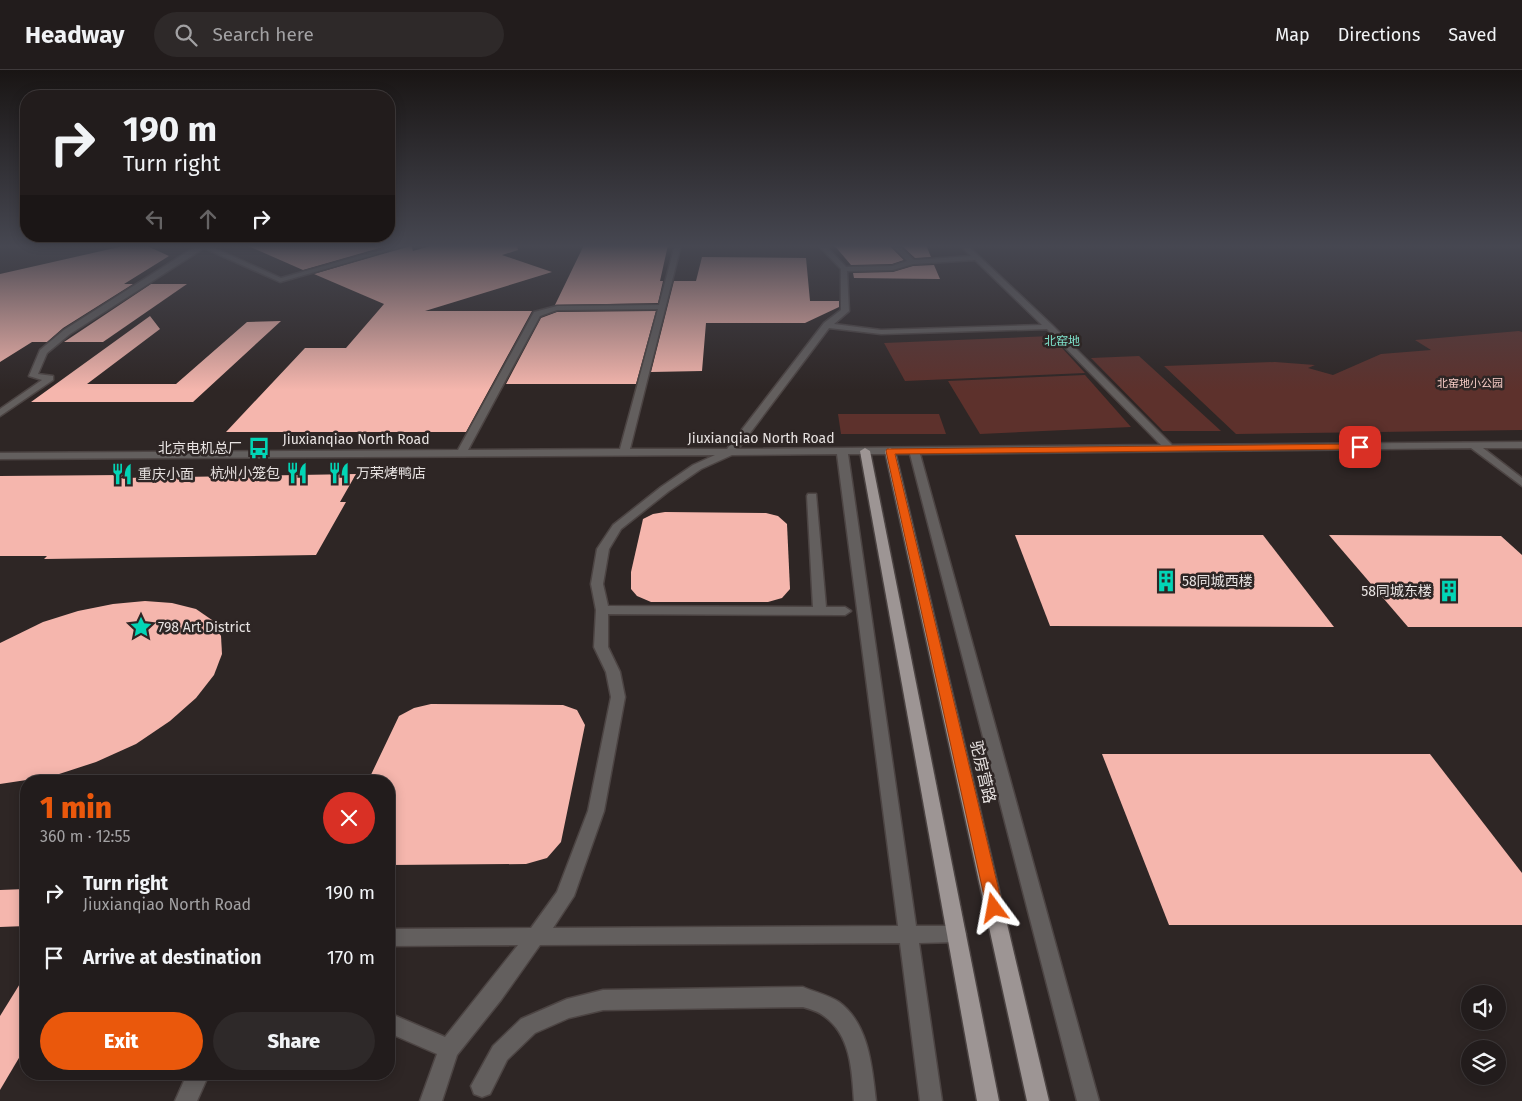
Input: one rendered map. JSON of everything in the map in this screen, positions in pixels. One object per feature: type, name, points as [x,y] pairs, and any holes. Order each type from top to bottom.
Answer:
[{"type":"main road","name":"驼房营路","points":[[890,451],[1038,1101]]},
{"type":"main road","points":[[865,452],[988,1101]]},
{"type":"street","points":[[0,412],[50,378],[33,376],[43,352],[67,332],[128,293]]},
{"type":"street","points":[[624,452],[666,293]]},
{"type":"street","points":[[431,1101],[449,1049],[494,993],[533,937],[565,896],[596,811],[618,697],[613,672],[602,646],[602,610],[597,584],[603,549],[617,527],[665,489],[697,467],[730,452],[827,325],[845,311],[845,293]]},
{"type":"street","points":[[1014,293],[1170,449]]},
{"type":"street","points":[[462,452],[537,314],[556,308],[662,307]]},
{"type":"street","points":[[827,325],[881,332],[1049,327]]},
{"type":"street","name":"Jiuxianqiao North Road","points":[[0,456],[462,452],[865,452],[1522,445]]},
{"type":"street","points":[[1474,446],[1522,483]]},
{"type":"street","points":[[914,451],[1088,1101]]},
{"type":"street","points":[[842,452],[932,1101]]},
{"type":"street","points":[[812,496],[820,611]]},
{"type":"street","points":[[602,610],[845,611]]},
{"type":"street","points":[[395,938],[957,934]]},
{"type":"street","points":[[482,1086],[500,1053],[528,1026],[567,1009],[603,1000],[804,998],[832,1009],[846,1025],[861,1058],[865,1101]]},
{"type":"street","points":[[395,1026],[449,1049]]},
{"type":"street","points":[[186,1101],[195,1080]]},
{"type":"green space","name":"北窑地小公园","points":[[1522,332],[1522,430],[1236,434],[1164,366],[1275,362],[1315,365],[1308,368],[1333,375],[1381,354],[1431,350],[1415,340]]},
{"type":"green space","points":[[1051,336],[1085,373],[905,381],[884,343]]},
{"type":"green space","points":[[1139,356],[1221,431],[1163,431],[1091,358]]},
{"type":"green space","points":[[1085,375],[1131,427],[980,434],[948,381]]},
{"type":"green space","points":[[838,414],[939,414],[946,434],[841,434]]},
{"type":"building","points":[[0,293],[119,293],[63,328],[47,342],[32,342],[0,362]]},
{"type":"building","points":[[137,293],[174,293],[103,342],[64,342]]},
{"type":"building","points":[[359,293],[483,293],[425,311],[532,311],[466,432],[226,432],[305,348],[346,348],[384,304]]},
{"type":"building","points":[[561,293],[660,293],[658,303],[555,305]]},
{"type":"building","points":[[671,293],[809,293],[810,301],[839,301],[839,307],[805,323],[706,323],[702,371],[651,372]]},
{"type":"building","points":[[656,311],[636,384],[506,384],[541,318],[557,312]]},
{"type":"building","points":[[150,316],[160,329],[87,384],[176,384],[247,322],[281,321],[193,402],[31,402]]},
{"type":"building","points":[[356,474],[340,502],[346,502],[316,555],[44,559],[47,556],[0,556],[0,476],[123,475],[120,478]]},
{"type":"building","points":[[665,512],[766,513],[778,516],[787,524],[790,589],[782,598],[768,602],[651,602],[637,596],[631,589],[631,572],[643,519],[653,514]]},
{"type":"building","name":"58同城西楼","points":[[1015,535],[1263,535],[1334,627],[1050,626]]},
{"type":"building","name":"58同城东楼","points":[[1329,535],[1501,536],[1522,555],[1522,627],[1408,627]]},
{"type":"building","points":[[145,601],[172,603],[196,609],[212,620],[221,636],[222,654],[214,675],[196,698],[170,721],[136,744],[96,762],[56,775],[20,775],[20,781],[0,784],[0,643],[43,622],[78,611],[113,604]]},
{"type":"building","points":[[431,704],[563,705],[577,710],[585,725],[561,842],[547,858],[526,864],[395,865],[395,775],[371,775],[399,716],[414,708]]},
{"type":"building","points":[[1102,754],[1430,754],[1522,873],[1522,925],[1169,925]]},
{"type":"building","points":[[20,889],[20,926],[0,927],[0,890]]},
{"type":"building","points":[[20,984],[20,1056],[0,1090],[0,1016]]},
{"type":"place","name":"北京电机总厂","points":[[259,448]]},
{"type":"place","name":"杭州小笼包","points":[[297,473]]},
{"type":"place","name":"万荣烤鸭店","points":[[339,473]]},
{"type":"place","name":"重庆小面","points":[[122,474]]},
{"type":"place","name":"58同城西楼","points":[[1166,581]]},
{"type":"place","name":"58同城东楼","points":[[1449,591]]},
{"type":"place","name":"798 Art District","points":[[141,627]]},
{"type":"district","name":"北窑地","points":[[1062,341]]},
{"type":"route","points":[[994,908],[890,451],[1360,447]]}]
